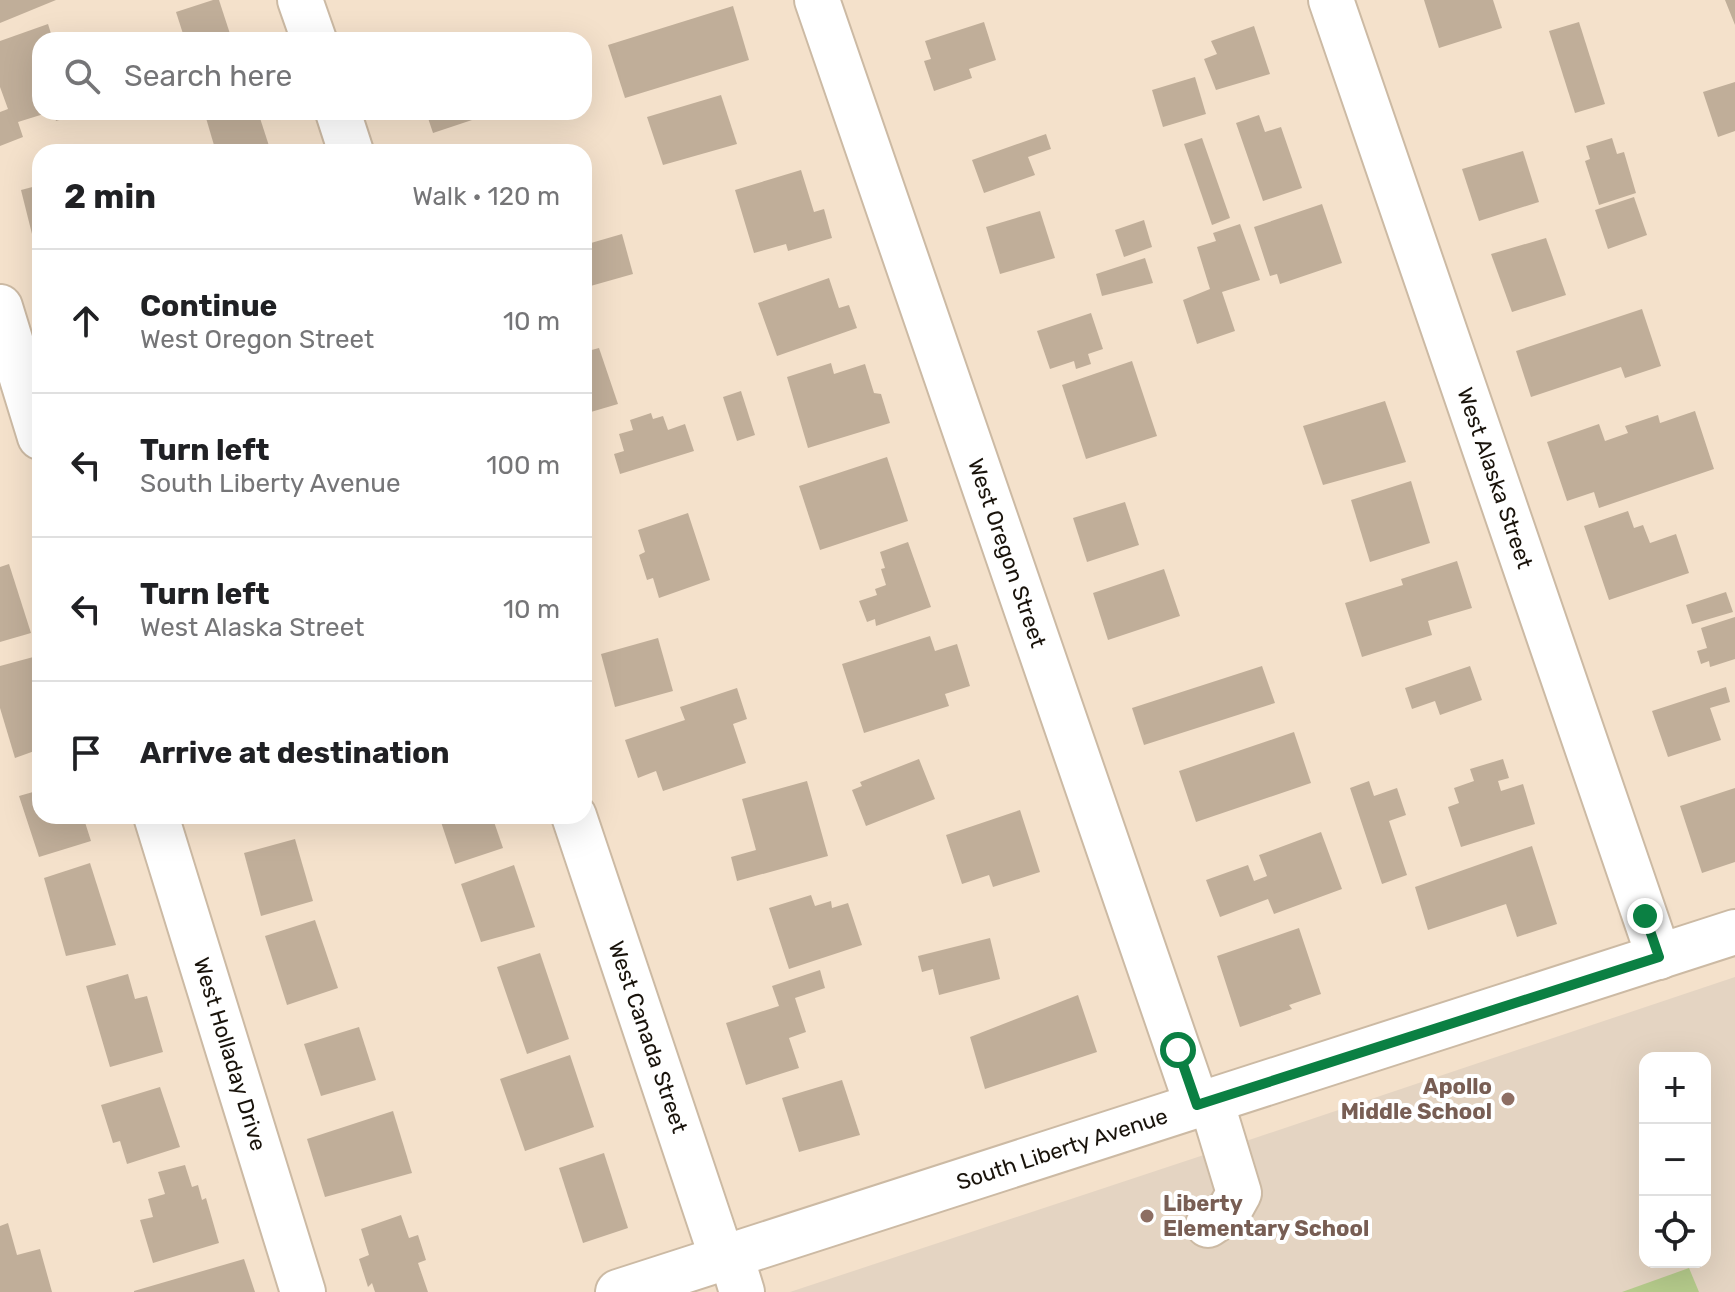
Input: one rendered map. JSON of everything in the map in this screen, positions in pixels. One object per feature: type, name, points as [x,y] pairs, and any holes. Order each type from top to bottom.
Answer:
[{"type":"street","points":[[300,0],[311,32]]},
{"type":"street","name":"West Oregon Street","points":[[817,0],[1204,1103],[1239,1193],[1229,1211],[1208,1225]]},
{"type":"street","name":"West Alaska Street","points":[[1331,0],[1659,957]]},
{"type":"street","points":[[341,120],[348,144]]},
{"type":"street","points":[[0,307],[32,411]]},
{"type":"street","name":"West Holladay Drive","points":[[158,824],[303,1292]]},
{"type":"street","name":"West Canada Street","points":[[577,824],[732,1269]]},
{"type":"street","name":"South Liberty Avenue","points":[[618,1292],[732,1269],[1204,1103],[1735,932]]},
{"type":"shaded area","name":"Apollo Middle School","points":[[1735,977],[1735,1292],[790,1292],[1249,1140]]},
{"type":"green space","points":[[1689,1268],[1699,1292],[1622,1292]]},
{"type":"building","points":[[0,0],[56,0],[0,23]]},
{"type":"building","points":[[219,0],[229,32],[182,32],[176,12]]},
{"type":"building","points":[[1424,0],[1493,0],[1502,28],[1439,48]]},
{"type":"building","points":[[1725,0],[1735,0],[1735,25]]},
{"type":"building","points":[[733,6],[749,60],[625,98],[608,45]]},
{"type":"building","points":[[984,22],[996,60],[969,69],[972,78],[934,91],[924,61],[931,59],[925,41]]},
{"type":"building","points":[[1579,22],[1605,104],[1575,113],[1549,31]]},
{"type":"building","points":[[48,24],[50,32],[32,32],[32,118],[18,122],[23,137],[0,146],[0,112],[8,109],[0,87],[0,41]]},
{"type":"building","points":[[1254,26],[1270,74],[1216,90],[1204,59],[1217,54],[1211,41]]},
{"type":"building","points":[[1195,77],[1206,114],[1163,127],[1152,90]]},
{"type":"building","points":[[1735,82],[1735,131],[1718,137],[1703,92]]},
{"type":"building","points":[[721,95],[737,144],[663,165],[647,117]]},
{"type":"building","points":[[1259,115],[1265,132],[1281,127],[1302,188],[1263,201],[1236,123]]},
{"type":"building","points":[[207,120],[261,120],[268,144],[214,144]]},
{"type":"building","points":[[429,120],[472,120],[433,133]]},
{"type":"building","points":[[1046,134],[1051,149],[1028,157],[1035,175],[984,193],[972,160]]},
{"type":"building","points":[[1202,138],[1230,218],[1212,225],[1184,144]]},
{"type":"building","points":[[1612,138],[1617,154],[1624,152],[1636,193],[1599,205],[1585,161],[1590,159],[1586,146]]},
{"type":"building","points":[[1523,151],[1539,202],[1479,221],[1462,169]]},
{"type":"building","points":[[801,170],[814,212],[824,209],[832,238],[788,251],[786,244],[754,253],[735,190]]},
{"type":"building","points":[[32,187],[32,234],[21,190]]},
{"type":"building","points":[[1634,197],[1647,235],[1608,249],[1595,210]]},
{"type":"building","points":[[1322,204],[1342,263],[1280,284],[1277,274],[1270,276],[1254,227]]},
{"type":"building","points":[[1040,211],[1055,258],[1000,274],[986,227]]},
{"type":"building","points":[[1144,220],[1152,247],[1124,257],[1115,230]]},
{"type":"building","points":[[1240,224],[1260,280],[1222,292],[1235,331],[1197,344],[1183,300],[1210,289],[1197,247],[1216,241],[1213,233]]},
{"type":"building","points":[[622,234],[633,274],[592,286],[592,243]]},
{"type":"building","points":[[1546,238],[1566,295],[1512,312],[1491,254]]},
{"type":"building","points":[[1145,258],[1153,283],[1102,296],[1096,274]]},
{"type":"building","points":[[829,278],[839,308],[849,305],[857,328],[777,356],[758,303]]},
{"type":"building","points":[[1642,309],[1661,366],[1625,378],[1621,367],[1531,397],[1516,351]]},
{"type":"building","points":[[1091,313],[1103,349],[1088,354],[1091,364],[1076,369],[1074,361],[1050,369],[1037,331]]},
{"type":"building","points":[[599,348],[618,404],[592,412],[592,350]]},
{"type":"building","points":[[1132,361],[1157,436],[1086,459],[1062,385]]},
{"type":"building","points":[[831,363],[834,374],[865,364],[874,393],[881,394],[890,423],[808,448],[787,377]]},
{"type":"building","points":[[741,391],[755,435],[737,441],[723,397]]},
{"type":"building","points":[[1385,401],[1406,462],[1323,485],[1303,426]]},
{"type":"building","points":[[1695,411],[1714,469],[1599,508],[1594,492],[1567,501],[1547,442],[1599,424],[1605,441],[1628,433],[1625,426],[1658,415],[1660,423]]},
{"type":"building","points":[[651,413],[653,419],[663,416],[668,430],[685,424],[694,451],[620,474],[614,454],[624,451],[619,434],[633,430],[630,420]]},
{"type":"building","points":[[887,457],[908,521],[820,550],[799,486]]},
{"type":"building","points":[[1411,481],[1430,543],[1370,562],[1351,500]]},
{"type":"building","points":[[1125,502],[1139,545],[1087,562],[1073,518]]},
{"type":"building","points":[[1628,511],[1634,528],[1643,525],[1650,543],[1676,534],[1689,573],[1609,600],[1584,526]]},
{"type":"building","points":[[688,513],[710,580],[659,598],[653,578],[647,580],[639,555],[645,552],[638,530]]},
{"type":"building","points":[[908,542],[931,607],[876,626],[875,619],[867,622],[859,601],[877,595],[875,589],[886,585],[880,552]]},
{"type":"building","points":[[1457,561],[1472,608],[1428,621],[1432,635],[1362,657],[1345,603],[1403,585],[1401,579]]},
{"type":"building","points":[[9,564],[31,633],[0,642],[0,567]]},
{"type":"building","points":[[1164,569],[1180,616],[1108,640],[1093,593]]},
{"type":"building","points":[[1726,592],[1733,612],[1692,624],[1686,605]]},
{"type":"building","points":[[1735,617],[1735,659],[1710,667],[1709,661],[1701,664],[1697,651],[1707,648],[1701,628]]},
{"type":"building","points":[[930,636],[935,651],[957,644],[970,686],[945,694],[949,706],[864,733],[842,664]]},
{"type":"building","points":[[658,638],[673,691],[615,707],[601,654]]},
{"type":"building","points":[[32,657],[32,752],[15,758],[0,708],[0,666]]},
{"type":"building","points":[[1262,666],[1275,703],[1144,745],[1132,708]]},
{"type":"building","points":[[1470,666],[1482,700],[1440,715],[1435,701],[1412,709],[1405,688]]},
{"type":"building","points":[[1726,687],[1730,702],[1710,708],[1721,740],[1668,757],[1652,711]]},
{"type":"building","points":[[737,688],[747,719],[733,724],[746,763],[663,791],[656,771],[638,778],[625,740],[685,720],[680,707]]},
{"type":"building","points":[[1294,732],[1311,783],[1196,822],[1179,771]]},
{"type":"building","points":[[919,759],[935,799],[866,826],[852,790],[862,786],[860,782]]},
{"type":"building","points":[[1503,759],[1509,778],[1498,781],[1501,791],[1523,784],[1535,824],[1461,847],[1448,807],[1459,803],[1454,788],[1474,781],[1470,769]]},
{"type":"building","points":[[807,781],[828,856],[737,881],[731,857],[756,850],[742,799]]},
{"type":"building","points":[[1369,781],[1374,796],[1397,788],[1406,815],[1389,821],[1407,875],[1382,884],[1350,788]]},
{"type":"building","points":[[1735,788],[1735,862],[1702,873],[1680,806]]},
{"type":"building","points":[[32,792],[32,824],[86,824],[91,841],[39,857],[19,796]]},
{"type":"building","points":[[1020,810],[1040,872],[993,887],[989,875],[962,884],[946,835]]},
{"type":"building","points":[[442,824],[495,824],[503,848],[455,864]]},
{"type":"building","points":[[1321,832],[1342,889],[1274,914],[1268,899],[1220,917],[1206,880],[1248,865],[1254,881],[1267,876],[1259,855]]},
{"type":"building","points":[[295,839],[313,901],[261,916],[244,853]]},
{"type":"building","points":[[1532,846],[1557,924],[1517,937],[1506,904],[1428,930],[1415,887]]},
{"type":"building","points":[[90,863],[116,945],[66,956],[44,878]]},
{"type":"building","points":[[514,865],[535,927],[481,942],[461,884]]},
{"type":"building","points":[[811,895],[815,906],[831,901],[832,908],[848,903],[862,945],[789,969],[769,908]]},
{"type":"building","points":[[315,920],[338,988],[287,1005],[265,936]]},
{"type":"building","points":[[1299,928],[1321,994],[1289,1005],[1292,1009],[1240,1027],[1217,956]]},
{"type":"building","points":[[990,938],[1000,979],[939,995],[933,969],[922,972],[918,956]]},
{"type":"building","points":[[540,953],[569,1039],[527,1054],[497,967]]},
{"type":"building","points":[[820,970],[825,988],[795,998],[806,1032],[789,1038],[799,1068],[746,1085],[726,1023],[779,1006],[772,986]]},
{"type":"building","points":[[128,974],[135,999],[147,996],[163,1052],[110,1067],[86,986]]},
{"type":"building","points":[[1078,995],[1097,1052],[985,1089],[970,1037]]},
{"type":"building","points":[[359,1027],[376,1080],[321,1096],[304,1044]]},
{"type":"building","points":[[570,1055],[594,1127],[525,1151],[500,1079]]},
{"type":"building","points":[[842,1080],[860,1135],[799,1152],[782,1098]]},
{"type":"building","points":[[160,1087],[180,1147],[127,1164],[120,1141],[113,1143],[101,1105]]},
{"type":"building","points":[[393,1111],[412,1173],[325,1197],[307,1139]]},
{"type":"building","points":[[604,1153],[628,1228],[583,1243],[559,1168]]},
{"type":"building","points":[[185,1165],[192,1187],[198,1185],[202,1200],[206,1198],[219,1243],[153,1263],[140,1220],[153,1217],[148,1199],[165,1194],[158,1172]]},
{"type":"building","points":[[401,1215],[409,1238],[418,1235],[426,1260],[418,1263],[428,1292],[375,1292],[372,1283],[368,1287],[359,1259],[369,1255],[361,1229]]},
{"type":"building","points":[[8,1223],[17,1255],[40,1249],[52,1292],[0,1292],[0,1226]]},
{"type":"building","points":[[244,1259],[255,1292],[134,1292],[134,1291]]},
{"type":"place","name":"Apollo Middle School","points":[[1508,1099]]},
{"type":"place","name":"Liberty Elementary School","points":[[1147,1216]]},
{"type":"route","points":[[1178,1050],[1197,1105],[1659,957],[1645,916]]}]
